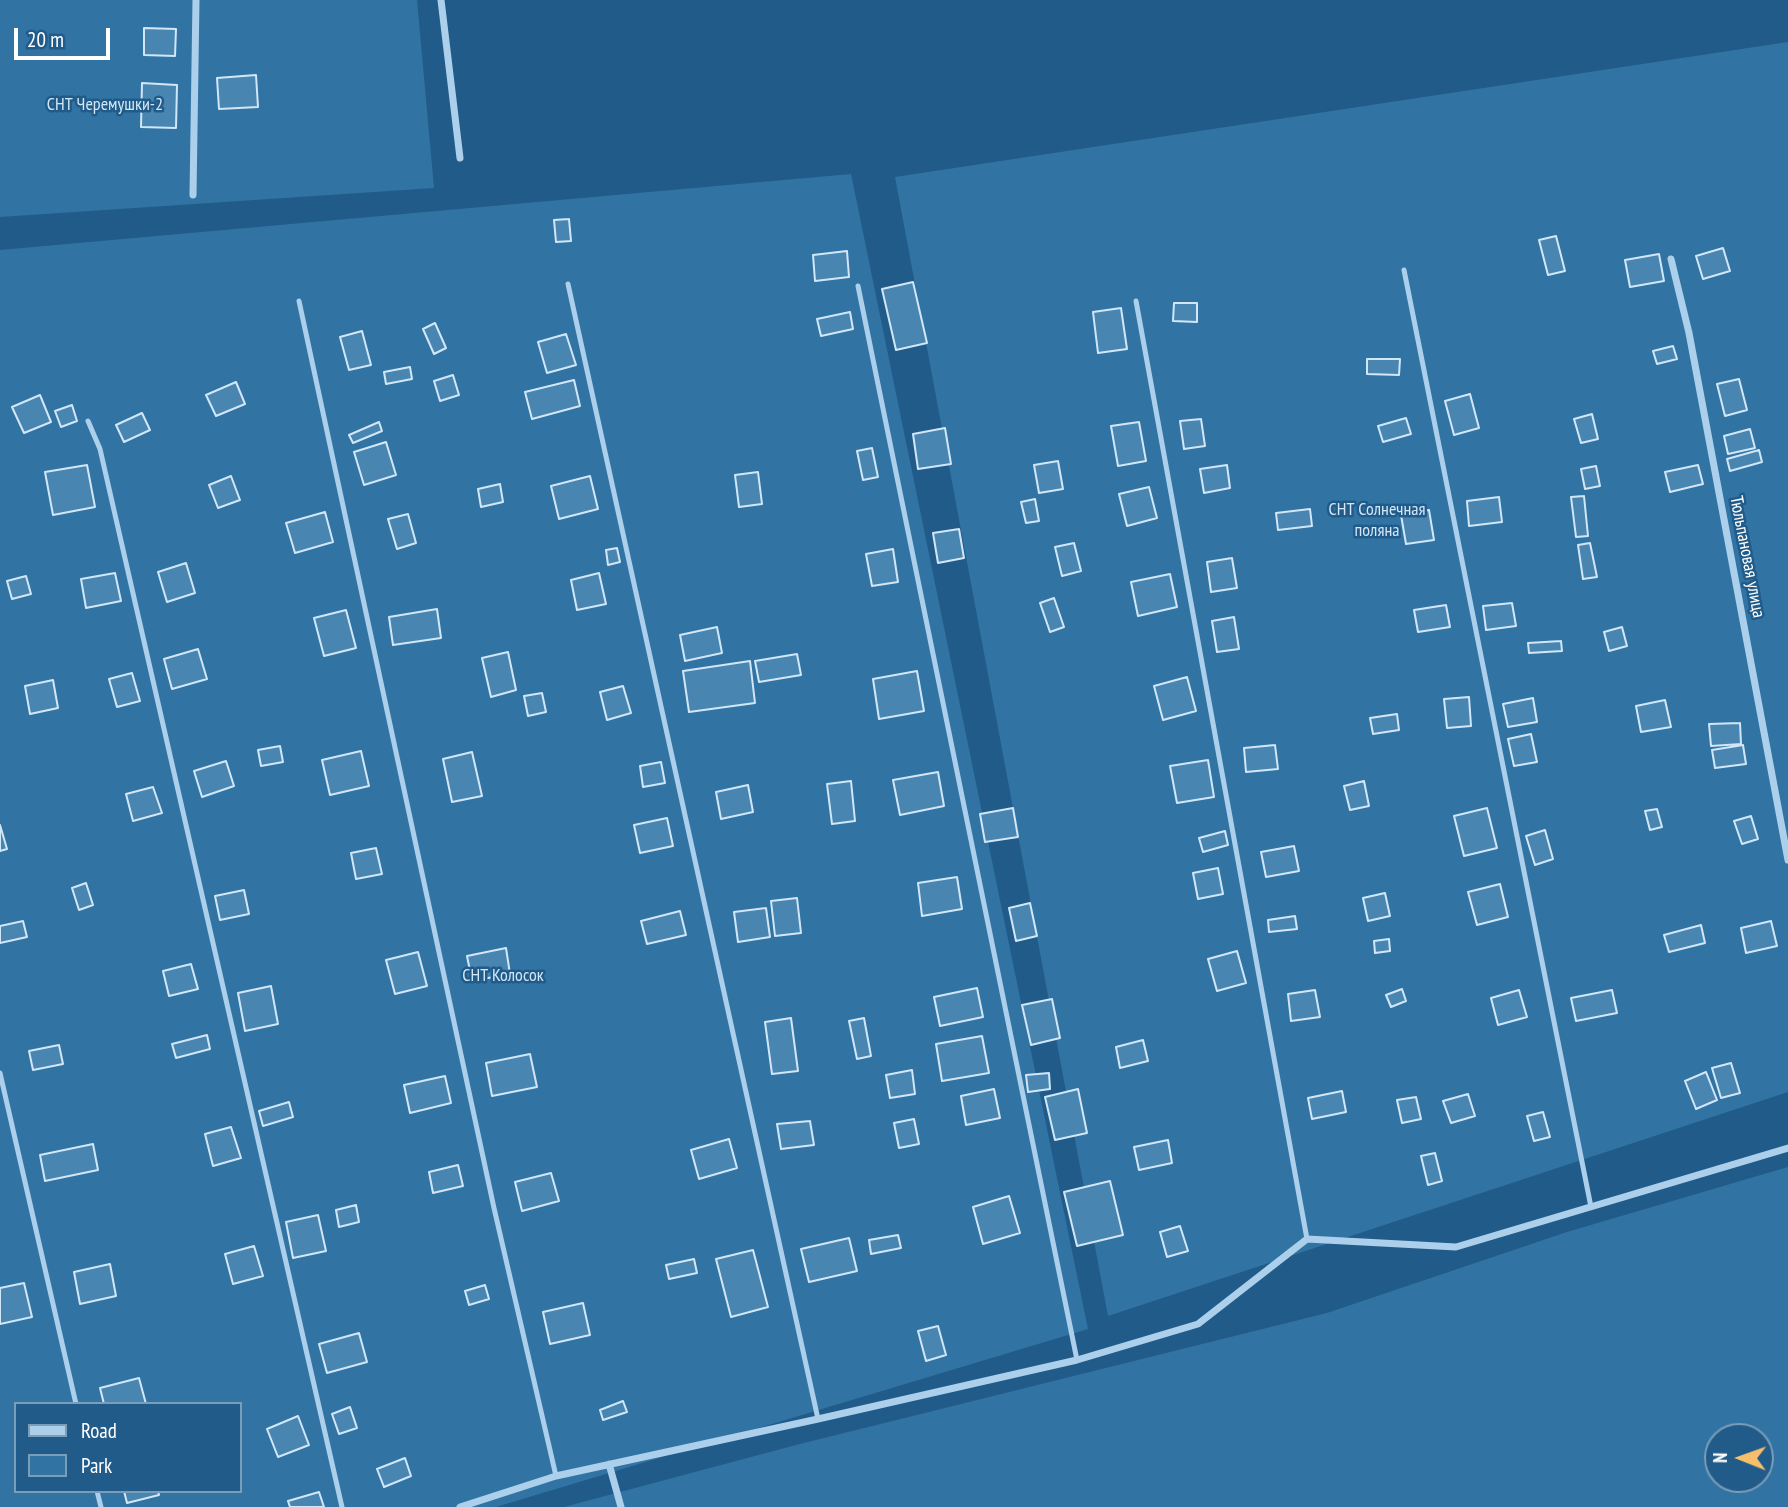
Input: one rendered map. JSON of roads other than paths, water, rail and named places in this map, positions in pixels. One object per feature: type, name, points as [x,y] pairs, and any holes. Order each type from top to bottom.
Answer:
[{"type":"street","points":[[193,195],[196,0]]},
{"type":"street","points":[[441,0],[460,158]]},
{"type":"street","name":"Тюльпановая улица","points":[[1671,259],[1689,334],[1788,860]]},
{"type":"street","points":[[460,1507],[556,1476],[1077,1360],[1198,1324],[1307,1239],[1456,1247],[1788,1148]]},
{"type":"street","points":[[609,1464],[621,1507]]},
{"type":"lane","points":[[1404,270],[1591,1207]]},
{"type":"lane","points":[[568,284],[818,1419]]},
{"type":"lane","points":[[858,286],[1077,1360]]},
{"type":"lane","points":[[1136,300],[1307,1239]]},
{"type":"lane","points":[[299,301],[488,1183],[556,1476]]},
{"type":"lane","points":[[88,421],[100,449],[342,1507]]},
{"type":"lane","points":[[0,1073],[76,1402]]},
{"type":"park label","name":"СНТ Черемушки-2","points":[[105,105]]},
{"type":"park label","name":"СНТ Солнечная поляна","points":[[1377,520]]},
{"type":"park label","name":"СНТ Колосок","points":[[503,976]]}]
